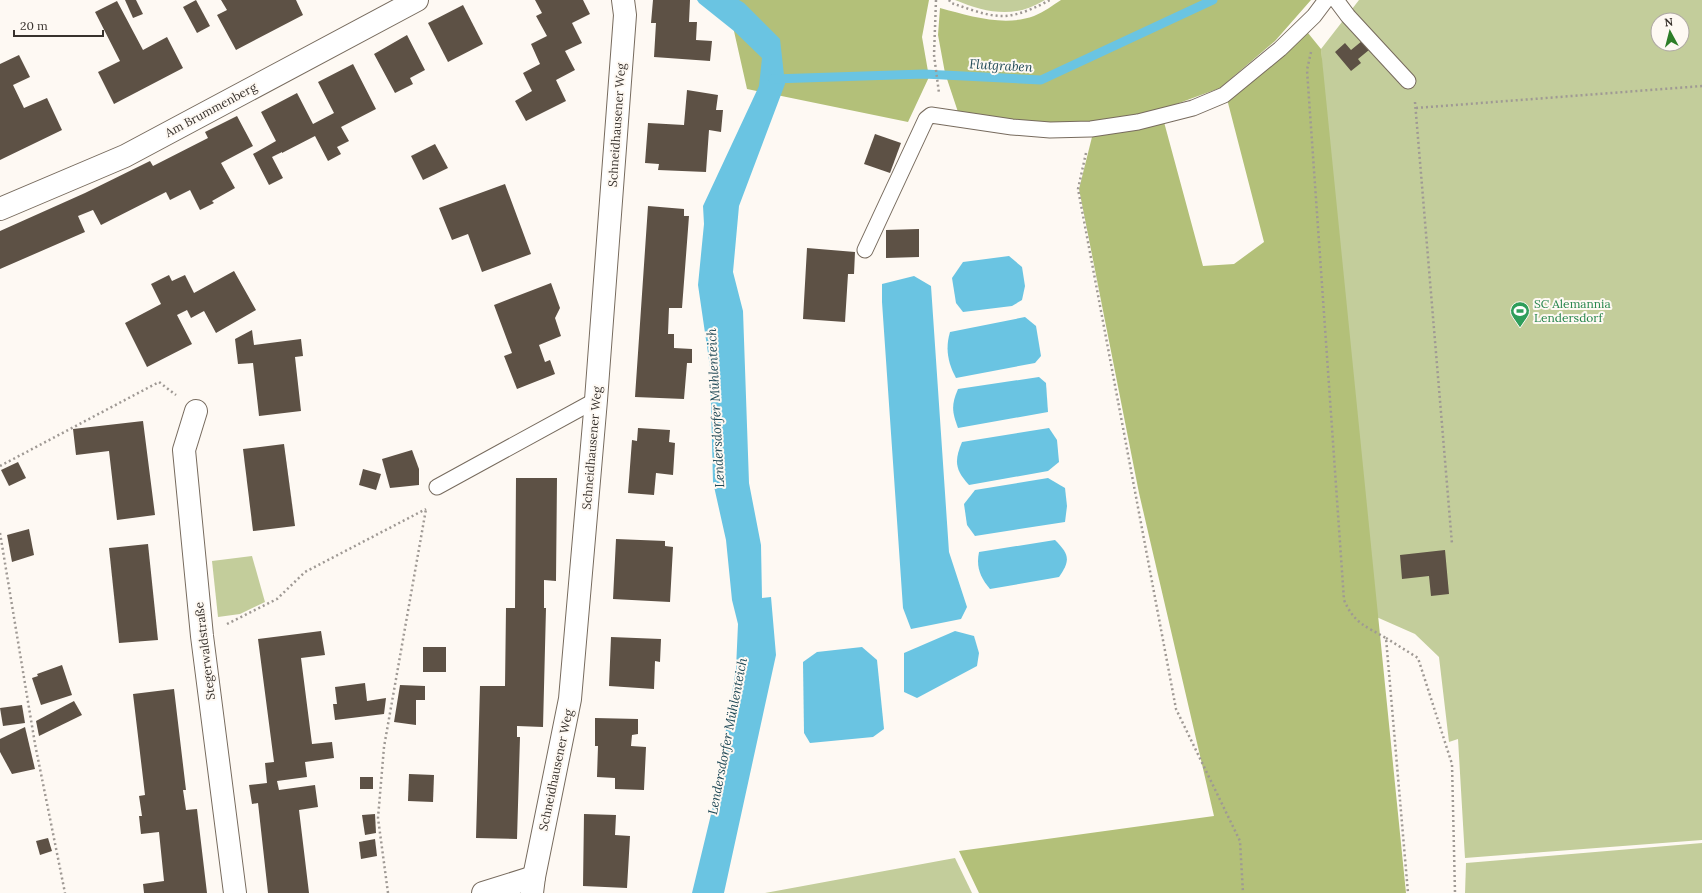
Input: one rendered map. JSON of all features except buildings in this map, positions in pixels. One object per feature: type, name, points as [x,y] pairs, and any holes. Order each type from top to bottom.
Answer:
[{"type":"street","name":"Am Brummenberg","points":[[0,209],[125,156],[417,0]]},
{"type":"street","name":"Schneidhausener Weg","points":[[533,885],[570,699],[596,400],[625,15],[623,0]]},
{"type":"street","name":"Stegerwaldstraße","points":[[196,411],[184,450],[202,636],[235,893]]},
{"type":"street","points":[[483,893],[533,885]]},
{"type":"lane","points":[[865,250],[926,119],[931,115],[1019,128],[1050,130],[1091,129],[1164,116],[1193,108],[1224,95],[1280,50],[1314,16],[1326,0]]},
{"type":"lane","points":[[1336,0],[1348,16],[1408,81]]},
{"type":"lane","points":[[437,487],[596,400]]},
{"type":"path","points":[[936,0],[934,55],[939,95]]},
{"type":"path","points":[[949,0],[951,3],[976,12],[1003,16],[1034,9],[1050,0]]},
{"type":"path","points":[[1311,49],[1308,70],[1344,600],[1350,614],[1361,624],[1418,658],[1452,764],[1455,893]]},
{"type":"path","points":[[1408,81],[1413,89],[1416,108],[1452,544]]},
{"type":"path","points":[[1416,108],[1702,86]]},
{"type":"path","points":[[1091,129],[1078,188],[1176,709],[1240,841],[1243,893]]},
{"type":"path","points":[[0,466],[159,382],[196,411]]},
{"type":"path","points":[[202,636],[277,599],[305,572],[426,509],[383,754],[378,818],[388,893]]},
{"type":"path","points":[[0,533],[35,744],[65,893]]},
{"type":"path","points":[[1386,638],[1408,893]]},
{"type":"green space","points":[[727,0],[929,0],[922,37],[929,77],[908,122],[747,89]]},
{"type":"green space","points":[[955,0],[1045,0],[1022,10],[1000,12],[989,11]]},
{"type":"green space","points":[[1061,0],[1311,0],[1275,41],[1220,88],[1160,110],[1086,126],[959,115],[945,73],[938,35],[940,8],[975,17],[1011,21],[1034,16]]},
{"type":"green space","name":"SC Alemannia Lendersdorf","points":[[1359,0],[1702,0],[1702,840],[1465,858],[1458,739],[1449,742],[1439,657],[1415,634],[1356,608],[1321,49]]},
{"type":"green space","points":[[1308,33],[1321,49],[1406,893],[979,893],[959,851],[1214,816],[1139,493],[1079,189],[1093,133],[1164,122],[1203,266],[1234,264],[1264,242],[1227,99],[1286,54]]},
{"type":"green space","points":[[252,556],[265,602],[240,614],[218,617],[212,561]]},
{"type":"green space","points":[[1702,843],[1702,893],[1465,893],[1466,863]]},
{"type":"green space","points":[[955,858],[972,893],[765,893]]},
{"type":"water","name":"Lendersdorfer Mühlenteich","points":[[697,0],[739,0],[744,3],[780,39],[785,84],[739,206],[733,272],[743,311],[749,483],[761,545],[762,598],[771,597],[776,655],[724,893],[692,893],[714,802],[736,669],[738,624],[732,600],[726,540],[713,482],[710,367],[698,285],[704,224],[703,206],[759,86],[762,58],[734,31]]},
{"type":"water","points":[[1009,256],[1022,267],[1025,286],[1022,300],[1012,306],[963,312],[956,303],[952,278],[963,262]]},
{"type":"water","points":[[914,276],[931,286],[949,552],[967,607],[961,619],[911,629],[903,608],[882,284]]},
{"type":"water","points":[[1025,317],[1036,326],[1041,356],[1035,363],[956,378],[948,356],[948,338],[950,332]]},
{"type":"water","points":[[1039,377],[1046,383],[1048,412],[958,428],[954,417],[953,404],[958,389]]},
{"type":"water","points":[[1049,428],[1057,440],[1059,462],[1048,471],[969,485],[961,475],[957,465],[957,460],[962,442]]},
{"type":"water","points":[[1048,478],[1065,488],[1067,506],[1065,522],[975,536],[967,525],[964,504],[975,490]]},
{"type":"water","points":[[1055,540],[1066,553],[1067,557],[1067,562],[1059,577],[990,589],[981,576],[978,562],[979,552]]},
{"type":"water","points":[[955,631],[974,636],[979,653],[977,666],[917,698],[904,692],[904,653]]},
{"type":"water","points":[[862,647],[877,660],[884,729],[873,737],[810,743],[804,733],[803,662],[817,652]]},
{"type":"waterway","name":"Flutgraben","points":[[773,79],[924,74],[1041,80],[1213,0]]},
{"type":"place","name":"SC Alemannia Lendersdorf","points":[[1520,328]]}]
